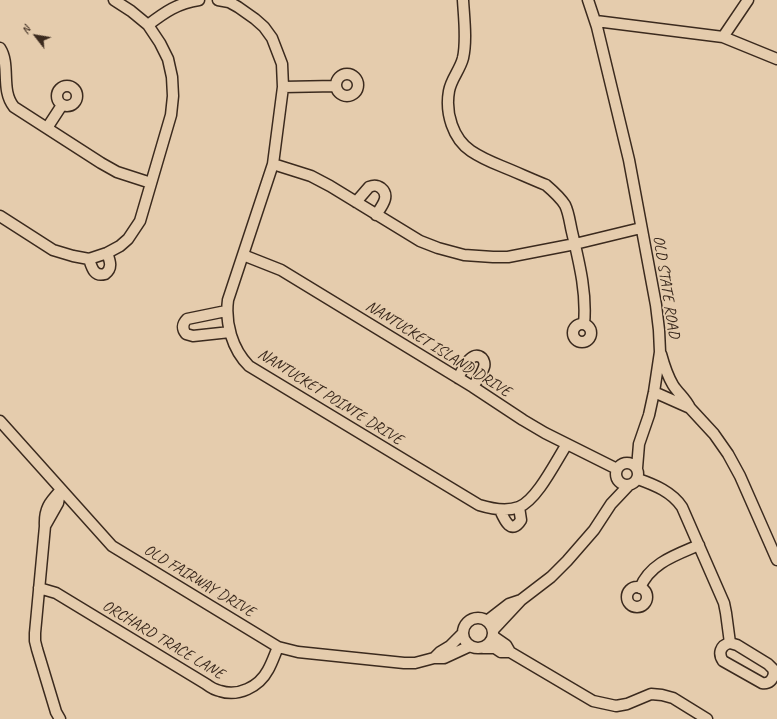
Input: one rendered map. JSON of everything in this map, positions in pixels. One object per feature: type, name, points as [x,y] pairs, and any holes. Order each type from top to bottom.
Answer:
[{"type":"street","points":[[0,216],[53,250],[89,259],[120,246],[128,239],[140,221],[171,115],[174,96],[172,77],[168,59],[160,43],[148,25],[132,10],[114,0]]},
{"type":"street","points":[[148,25],[166,11],[195,0]]},
{"type":"street","name":"NANTUCKET POINTE DRIVE","points":[[218,0],[229,2],[256,19],[272,38],[282,64],[283,87],[273,164],[228,300],[226,311],[227,322],[239,355],[249,366],[479,505],[500,510],[519,507]]},
{"type":"street","points":[[463,0],[463,58],[452,81],[449,92],[447,107],[450,121],[461,142],[471,151],[546,185],[565,206],[575,244],[584,302],[584,324]]},
{"type":"street","name":"OLD STATE ROAD","points":[[588,0],[596,21],[629,160],[656,305],[660,352],[654,392]]},
{"type":"street","points":[[723,37],[748,0]]},
{"type":"street","points":[[596,21],[723,37],[777,59]]},
{"type":"street","points":[[0,48],[4,59],[5,88],[9,102],[14,107],[106,166],[117,172],[151,183]]},
{"type":"street","points":[[283,87],[336,86]]},
{"type":"street","points":[[47,128],[62,105]]},
{"type":"street","points":[[273,164],[311,176],[420,241],[438,248],[464,255],[508,257],[575,244],[641,228]]},
{"type":"street","points":[[356,202],[369,186],[380,187],[384,191],[385,199],[376,215]]},
{"type":"street","points":[[89,259],[94,272],[99,275],[105,274],[110,270],[107,252]]},
{"type":"street","name":"NANTUCKET ISLAND DRIVE","points":[[243,255],[281,270],[473,386],[523,420],[567,444],[621,466]]},
{"type":"street","points":[[226,311],[187,319],[183,324],[183,328],[186,334],[193,336],[230,332]]},
{"type":"street","points":[[660,352],[673,386],[688,402],[690,408]]},
{"type":"street","points":[[458,378],[470,358],[476,356],[481,357],[484,360],[485,366],[473,386]]},
{"type":"street","points":[[483,648],[490,642],[493,633],[520,600],[551,577],[567,561],[594,530],[611,504],[628,486],[633,484],[638,474],[639,444],[649,416],[654,392],[690,408],[714,434],[728,454],[740,476],[777,560]]},
{"type":"street","name":"OLD FAIRWAY DRIVE","points":[[0,421],[112,546],[278,647],[298,652],[415,663],[434,658],[444,658],[470,646]]},
{"type":"street","points":[[500,510],[505,522],[512,526],[517,524],[520,520],[519,507],[530,500],[538,490],[567,444]]},
{"type":"street","points":[[611,504],[617,479],[616,476],[621,466],[639,444]]},
{"type":"street","points":[[621,466],[632,464],[638,474],[661,488],[677,500],[682,507],[724,603],[730,643]]},
{"type":"street","points":[[617,479],[619,482],[628,486]]},
{"type":"street","points":[[60,719],[56,712],[35,641],[45,526],[44,514],[50,502],[61,490]]},
{"type":"street","points":[[640,588],[643,580],[650,571],[663,561],[699,545]]},
{"type":"street","name":"ORCHARD TRACE LANE","points":[[39,588],[56,593],[206,684],[228,693],[244,691],[258,684],[268,670],[278,647]]},
{"type":"street","points":[[487,621],[509,604],[520,600]]},
{"type":"street","points":[[510,652],[501,652],[495,648],[474,648],[470,646],[464,638],[464,627],[471,620],[482,618],[491,625],[493,633],[506,645],[510,652],[593,701],[616,706],[627,704],[651,694],[662,695],[673,698],[707,719]]},
{"type":"street","name":"OLD FAIRWAY DRIVE","points":[[434,658],[450,646],[463,632]]},
{"type":"street","points":[[730,643],[737,645],[770,666],[774,673],[772,680],[762,684],[724,661],[721,658],[720,651],[723,646],[730,643]]}]
